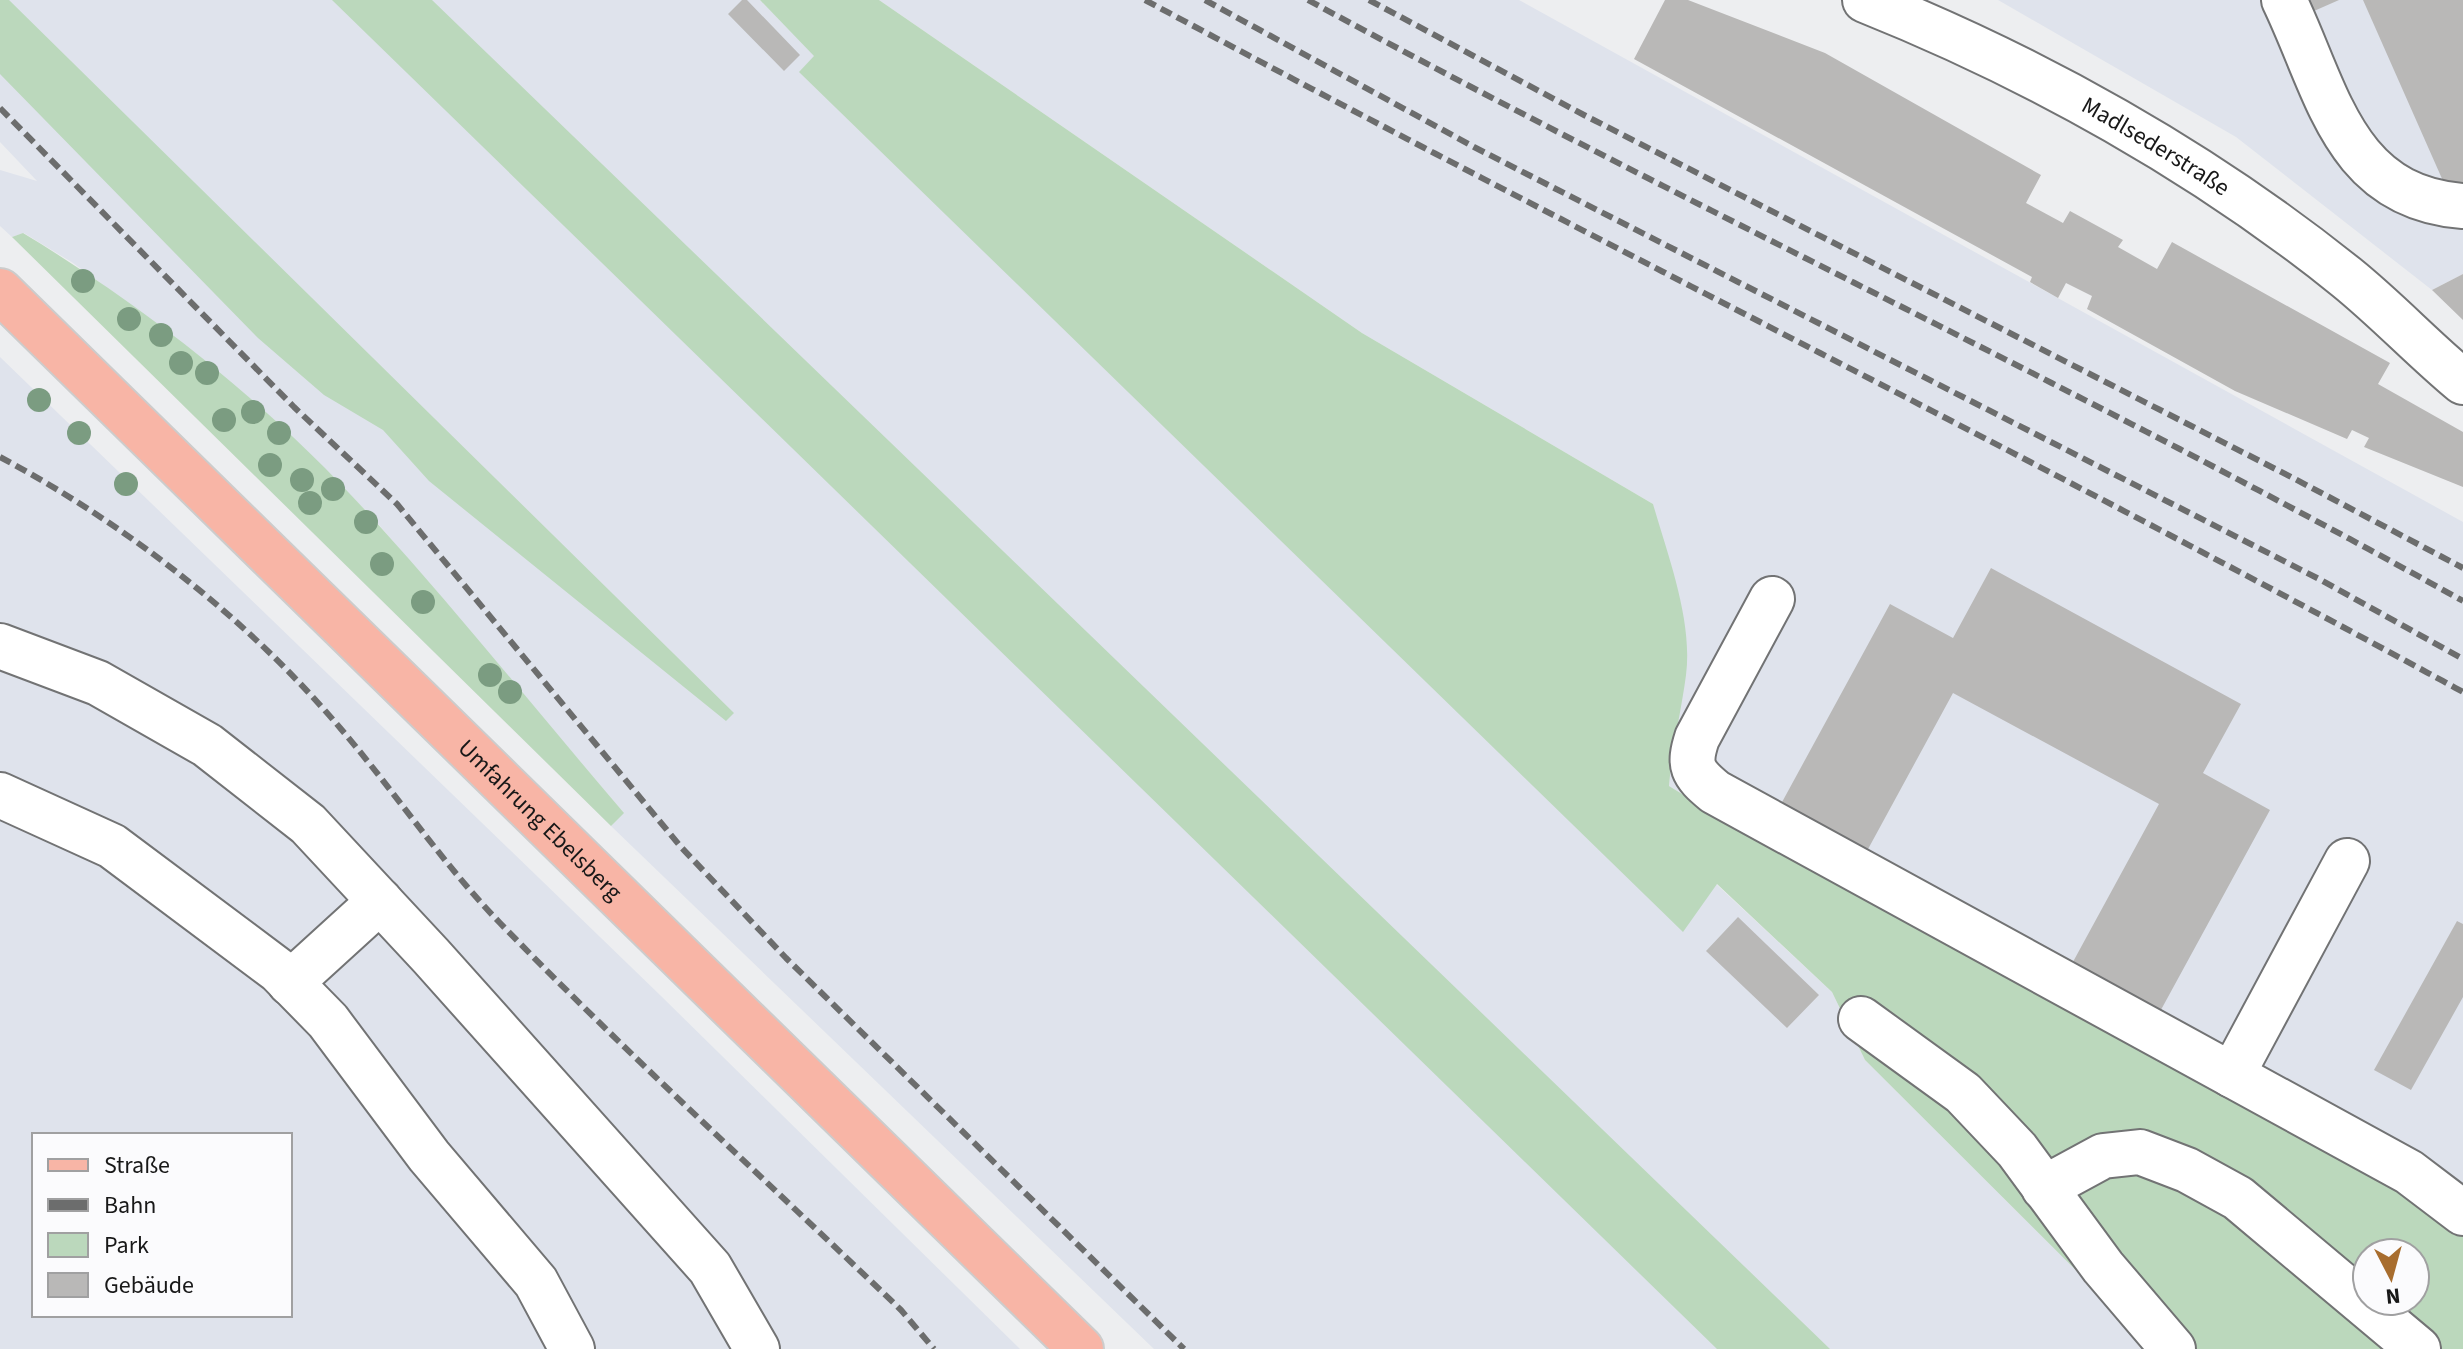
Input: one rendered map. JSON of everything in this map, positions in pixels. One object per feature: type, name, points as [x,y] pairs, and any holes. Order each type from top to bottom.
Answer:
[{"type":"main road","name":"Umfahrung Ebelsberg","points":[[0,291],[1081,1349]]},
{"type":"street","name":"Madlsederstraße","points":[[1865,0],[1936,28],[2052,86],[2262,214],[2347,277],[2463,382]]},
{"type":"street","points":[[2284,0],[2336,117],[2359,156],[2380,178],[2409,194],[2436,204],[2463,206]]},
{"type":"street","points":[[1772,599],[1697,738],[1690,759],[1698,778],[1715,792],[2409,1172],[2463,1213]]},
{"type":"street","points":[[0,646],[98,683],[207,745],[308,824],[710,1268],[757,1349]]},
{"type":"street","points":[[0,795],[112,846],[213,918],[290,983],[328,1021],[429,1156],[536,1282],[572,1349]]},
{"type":"street","points":[[2232,1075],[2347,861]]},
{"type":"street","points":[[290,983],[380,901]]},
{"type":"street","points":[[1861,1019],[1963,1093],[2017,1150],[2103,1267],[2173,1349]]},
{"type":"street","points":[[2044,1188],[2103,1156],[2140,1152],[2187,1170],[2238,1198],[2418,1349]]},
{"type":"shaded area","points":[[0,0],[760,0],[815,56],[800,72],[1683,931],[1716,884],[1832,992],[1865,1060],[2155,1349],[1154,1349],[611,826],[623,812],[374,519],[280,425],[162,328],[73,263],[24,233],[12,237],[0,226],[0,170],[37,181],[0,142]]},
{"type":"shaded area","points":[[879,0],[1519,0],[2463,522],[2463,1193],[1751,836],[1669,786],[1673,736],[1653,504],[1362,333]]},
{"type":"shaded area","points":[[1998,0],[2463,0],[2463,274],[2432,290],[2236,137]]},
{"type":"shaded area","points":[[0,357],[660,995],[1020,1349],[0,1349]]},
{"type":"green space","points":[[0,0],[9,0],[734,713],[726,721],[429,481],[383,430],[324,395],[258,338],[0,74]]},
{"type":"green space","points":[[332,0],[432,0],[1830,1349],[1717,1349]]},
{"type":"green space","points":[[760,0],[879,0],[1362,333],[1653,504],[1678,589],[1686,633],[1686,675],[1669,786],[1751,836],[2364,1167],[2452,1225],[2463,1237],[2463,1349],[2155,1349],[1865,1060],[1832,992],[1717,884],[1683,932],[799,72],[814,56]]},
{"type":"green space","points":[[23,233],[165,329],[254,401],[296,440],[407,557],[624,813],[611,826],[12,237]]},
{"type":"building","points":[[742,0],[747,0],[800,55],[784,71],[728,14]]},
{"type":"building","points":[[1665,0],[1688,0],[1825,53],[2041,175],[2026,203],[2063,223],[2070,211],[2123,240],[2118,247],[2157,269],[2172,242],[2390,363],[2378,384],[2463,432],[2463,487],[2364,447],[2369,438],[2352,430],[2347,439],[2235,391],[2087,309],[2092,296],[2066,283],[2058,298],[2030,282],[2032,277],[1634,59]]},
{"type":"building","points":[[2309,0],[2339,0],[2314,11]]},
{"type":"building","points":[[2363,0],[2463,0],[2463,183],[2447,190]]},
{"type":"building","points":[[2463,274],[2463,320],[2432,290]]},
{"type":"building","points":[[1991,568],[2241,704],[2203,773],[2270,810],[2156,1019],[2068,971],[2159,804],[1953,693],[1861,862],[1775,815],[1890,604],[1953,638]]},
{"type":"building","points":[[1738,917],[1819,995],[1787,1028],[1706,951]]},
{"type":"building","points":[[2457,921],[2463,924],[2463,997],[2411,1090],[2374,1070]]},
{"type":"railway","points":[[1145,0],[2135,517],[2463,692]]},
{"type":"railway","points":[[1205,0],[1474,147],[2321,580],[2463,659]]},
{"type":"railway","points":[[1308,0],[1596,152],[2176,447],[2463,601]]},
{"type":"railway","points":[[1369,0],[1584,115],[2463,568]]},
{"type":"railway","points":[[0,108],[294,407],[397,504],[681,847],[786,958],[1184,1349]]},
{"type":"railway","points":[[0,457],[94,513],[139,544],[183,577],[266,649],[341,729],[458,876],[500,923],[648,1070],[901,1310],[934,1349]]}]
